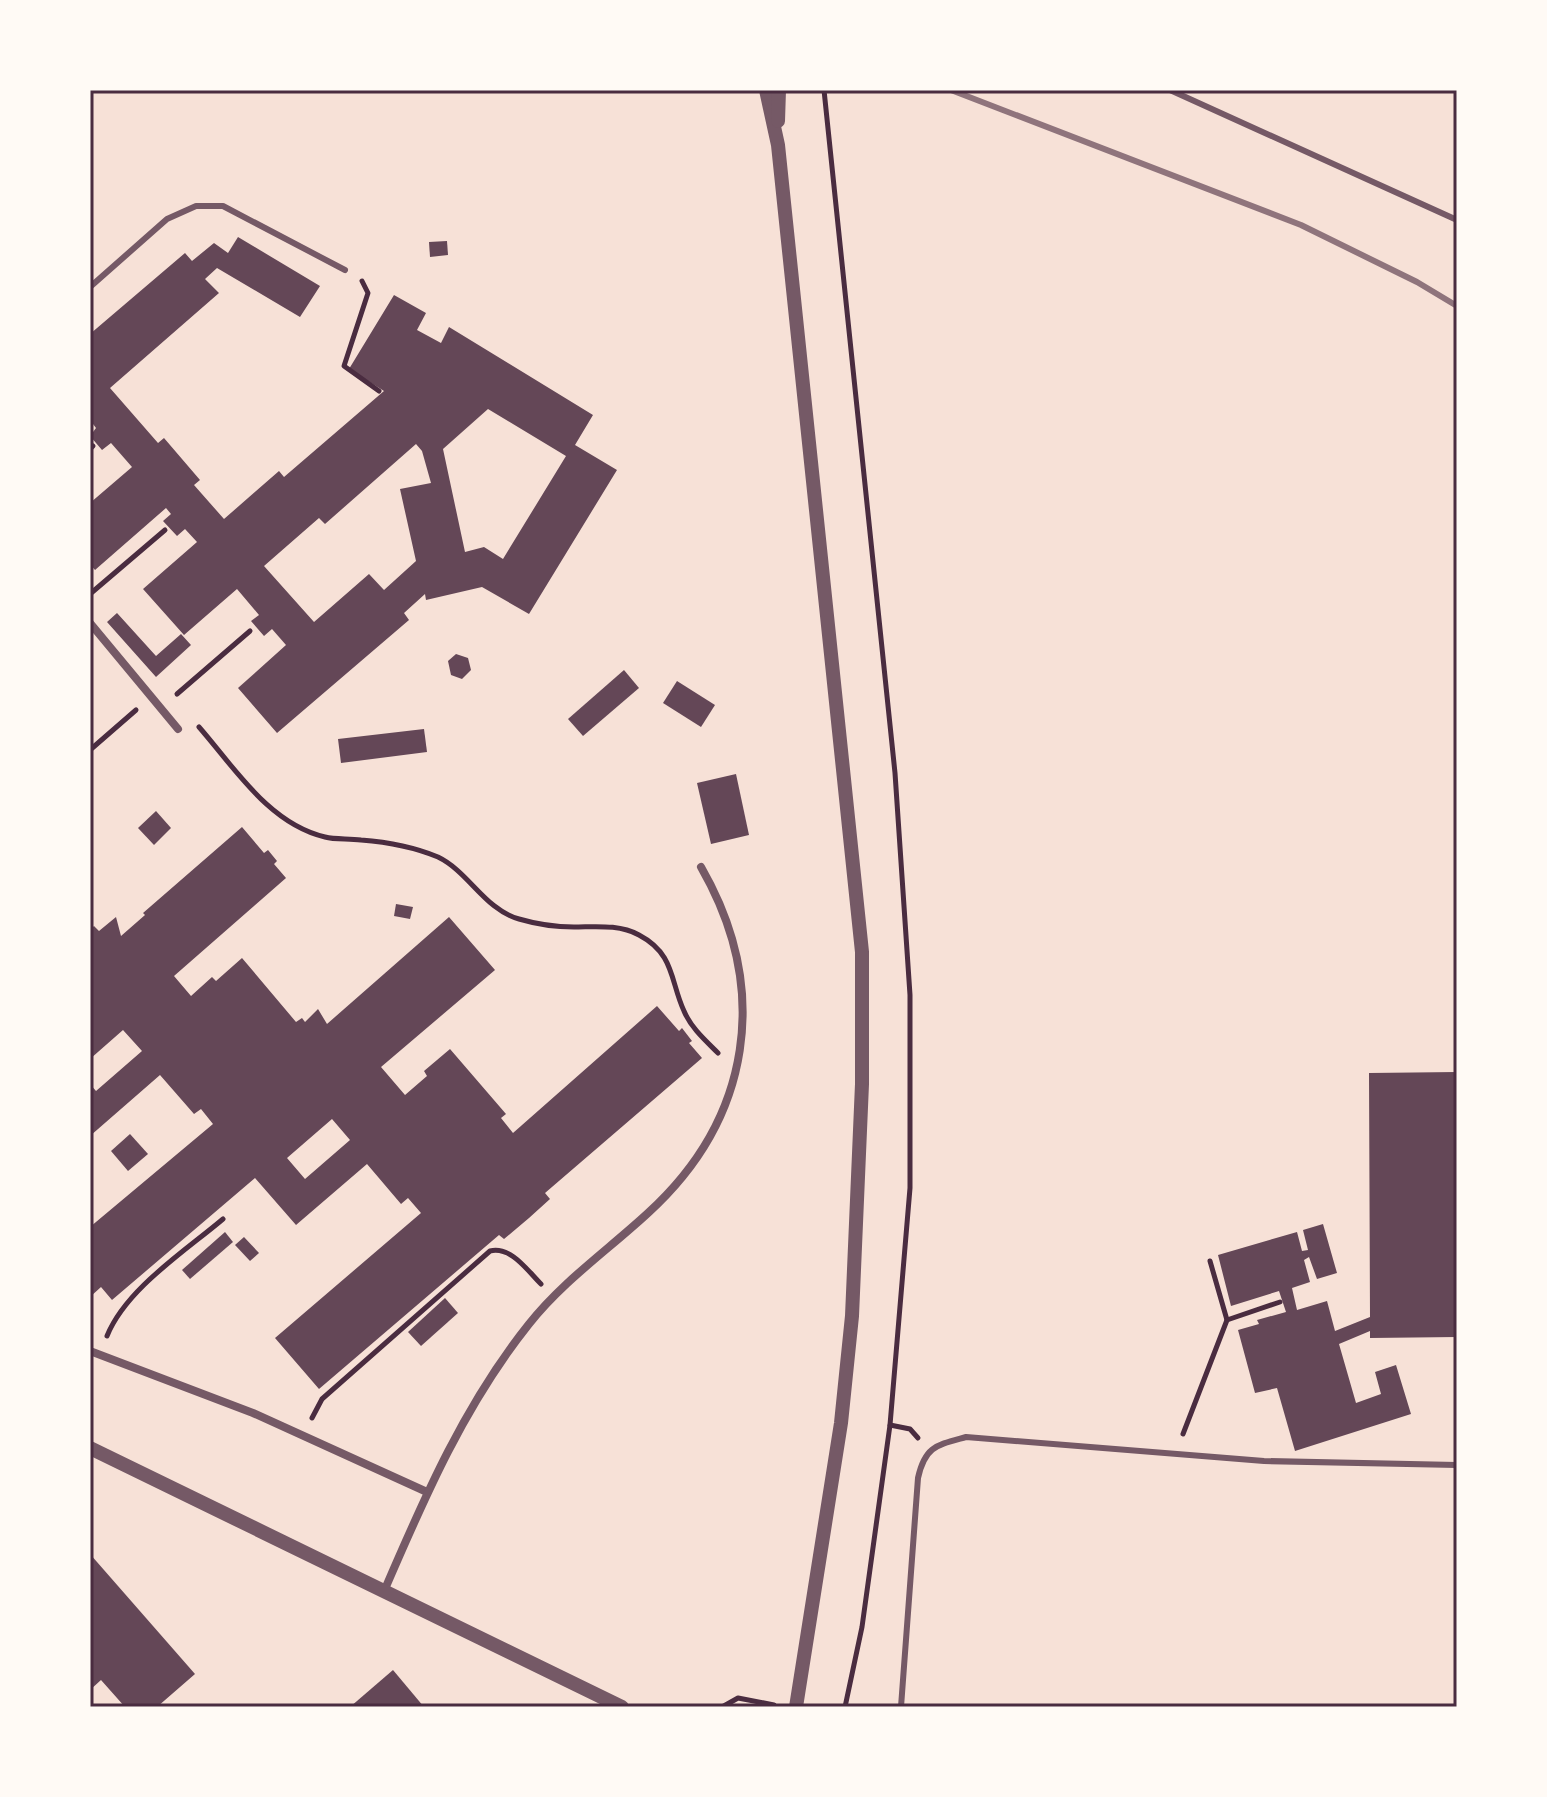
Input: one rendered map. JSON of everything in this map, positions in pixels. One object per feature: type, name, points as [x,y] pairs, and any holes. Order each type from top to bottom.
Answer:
[{"type":"street","points":[[766,90],[778,145],[862,952],[862,1084],[852,1316],[838,1438],[796,1707]]},
{"type":"street","points":[[778,145],[779,90]]},
{"type":"street","points":[[90,623],[178,729]]},
{"type":"street","points":[[385,1589],[449,1446],[484,1386],[553,1296],[649,1213],[675,1185],[709,1142],[725,1107],[741,1042],[738,959],[732,934],[701,867]]},
{"type":"street","points":[[90,1351],[253,1413],[427,1492]]},
{"type":"street","points":[[90,1448],[622,1707]]},
{"type":"lane","points":[[1170,90],[1457,220]]},
{"type":"lane","points":[[90,287],[167,219],[196,206],[223,206],[345,270]]},
{"type":"lane","points":[[901,1707],[918,1478],[921,1462],[930,1450],[939,1445],[966,1437],[1264,1461],[1457,1465]]},
{"type":"path","points":[[824,90],[828,132]]},
{"type":"path","points":[[345,270],[361,278],[368,293],[344,366],[379,391]]},
{"type":"path","points":[[90,594],[165,530]]},
{"type":"path","points":[[161,708],[250,631]]},
{"type":"path","points":[[90,750],[152,697]]},
{"type":"path","points":[[178,729],[198,726],[269,806],[298,829],[327,838],[360,839],[407,847],[440,858],[451,864],[490,903],[514,917],[556,926],[603,926],[637,934],[668,963],[683,1011],[735,1072]]},
{"type":"path","points":[[100,1355],[113,1321],[130,1298],[223,1219]]},
{"type":"path","points":[[303,1436],[322,1399],[490,1251],[500,1249],[508,1252],[553,1296]]},
{"type":"path","points":[[1175,1454],[1227,1320],[1210,1261]]},
{"type":"path","points":[[1227,1320],[1280,1302]]},
{"type":"path","points":[[890,1425],[910,1429]]},
{"type":"path","points":[[722,1707],[738,1698],[787,1707]]},
{"type":"building","points":[[238,237],[320,286],[300,317],[217,268],[205,279],[219,293],[110,388],[158,443],[164,438],[200,480],[194,485],[224,519],[279,471],[284,477],[384,391],[349,369],[394,295],[426,313],[417,330],[441,343],[449,327],[593,415],[575,445],[617,470],[529,614],[482,587],[426,600],[425,594],[404,613],[409,620],[277,733],[238,688],[286,645],[272,629],[264,636],[251,621],[259,615],[237,589],[184,635],[143,589],[197,542],[185,529],[177,536],[163,521],[171,514],[166,508],[95,570],[90,564],[90,503],[132,467],[111,443],[102,450],[90,436],[96,428],[90,420],[90,334],[185,253],[192,261],[214,243],[228,253]],"holes":[[[488,409],[566,456],[503,559],[484,547],[465,552],[443,449]],[[416,444],[422,451],[431,483],[400,489],[416,561],[384,590],[369,574],[314,622],[264,566],[319,518],[325,524]]]},
{"type":"building","points":[[447,241],[448,255],[430,257],[429,242]]},
{"type":"building","points":[[117,613],[156,656],[181,634],[191,645],[156,677],[107,622]]},
{"type":"building","points":[[456,654],[468,658],[471,670],[462,679],[451,675],[448,661]]},
{"type":"building","points":[[624,670],[639,688],[583,736],[568,719]]},
{"type":"building","points":[[677,681],[715,705],[701,727],[663,703]]},
{"type":"building","points":[[424,729],[427,752],[341,763],[338,739]]},
{"type":"building","points":[[736,774],[749,835],[711,844],[697,783]]},
{"type":"building","points":[[156,811],[171,828],[154,845],[138,828]]},
{"type":"building","points":[[242,827],[264,853],[268,850],[277,861],[274,864],[286,878],[174,976],[191,996],[212,977],[216,981],[242,958],[296,1022],[302,1018],[305,1022],[318,1009],[327,1024],[449,917],[495,970],[381,1067],[405,1095],[427,1076],[424,1071],[450,1049],[506,1114],[501,1118],[513,1133],[657,1006],[679,1031],[682,1028],[692,1041],[689,1043],[702,1058],[545,1193],[550,1199],[529,1218],[504,1239],[499,1235],[319,1389],[275,1338],[421,1213],[408,1198],[401,1204],[367,1164],[296,1225],[255,1178],[112,1300],[101,1287],[90,1297],[90,1227],[213,1124],[201,1109],[194,1114],[160,1075],[90,1136],[90,1084],[96,1091],[142,1051],[123,1030],[90,1059],[90,930],[94,926],[99,931],[116,917],[121,936],[145,915],[143,913]],"holes":[[[332,1119],[350,1140],[305,1179],[287,1158]]]},
{"type":"building","points":[[396,904],[413,907],[410,919],[394,916]]},
{"type":"building","points":[[1457,1072],[1457,1337],[1370,1338],[1370,1331],[1339,1344],[1356,1403],[1381,1394],[1375,1372],[1396,1365],[1411,1414],[1295,1451],[1277,1388],[1255,1393],[1238,1330],[1259,1324],[1257,1320],[1286,1312],[1279,1291],[1231,1306],[1218,1255],[1297,1232],[1302,1251],[1308,1250],[1303,1230],[1323,1224],[1337,1273],[1317,1279],[1309,1257],[1304,1260],[1310,1282],[1292,1288],[1297,1310],[1327,1301],[1335,1331],[1370,1317],[1369,1073]]},
{"type":"building","points":[[130,1134],[148,1154],[128,1171],[111,1151]]},
{"type":"building","points":[[225,1232],[233,1242],[190,1279],[182,1270]]},
{"type":"building","points":[[244,1237],[259,1253],[250,1261],[235,1245]]},
{"type":"building","points":[[445,1298],[458,1313],[421,1346],[408,1332]]},
{"type":"building","points":[[90,1554],[195,1674],[157,1707],[125,1707],[101,1680],[90,1690]]},
{"type":"building","points":[[393,1670],[424,1707],[350,1707]]},
{"type":"railway","points":[[951,90],[1301,225],[1417,282],[1457,306]]}]
